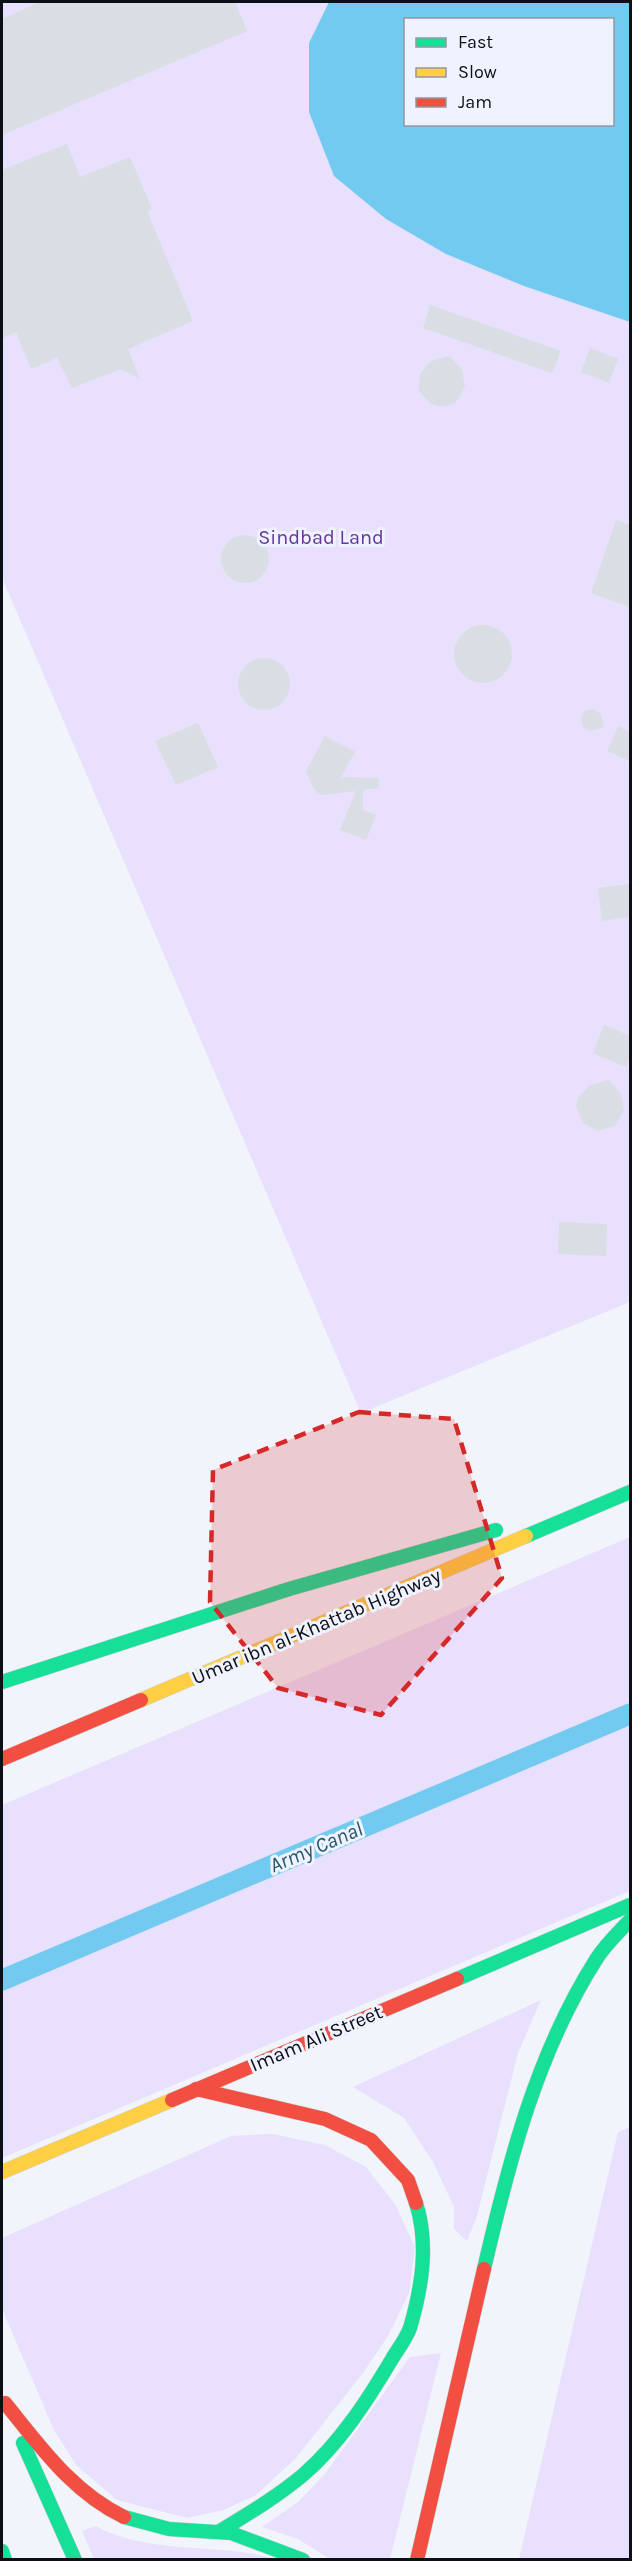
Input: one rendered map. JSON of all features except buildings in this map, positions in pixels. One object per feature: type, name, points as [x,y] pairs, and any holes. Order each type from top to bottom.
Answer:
[{"type":"main road","points":[[2,1682],[289,1589],[630,1492]]},
{"type":"main road","name":"Umar ibn al-Khattab Highway","points":[[2,1759],[630,1492]]},
{"type":"main road","name":"Imam Ali Street","points":[[2,2172],[630,1905]]},
{"type":"main road","points":[[417,2559],[501,2194],[529,2097],[563,2019],[598,1956],[630,1920]]},
{"type":"main road","points":[[196,2089],[326,2119],[371,2140],[408,2180],[422,2219],[424,2268],[409,2330],[367,2401],[337,2439],[304,2474],[264,2504],[220,2531]]},
{"type":"main road","points":[[3,2398],[54,2464],[82,2491],[122,2516],[165,2528],[200,2532],[220,2531],[303,2559]]},
{"type":"main road","points":[[3,2398],[75,2559]]},
{"type":"main road","points":[[2,2552],[5,2559]]},
{"type":"highlighted area","points":[[359,1412],[454,1419],[502,1578],[381,1715],[278,1688],[210,1602],[213,1470]]},
{"type":"green space","name":"Sindbad Land","points":[[2,2],[329,2],[309,43],[601,311],[630,322],[630,1302],[361,1413],[2,578]]},
{"type":"green space","points":[[630,1537],[630,1891],[2,2158],[2,1805]]},
{"type":"green space","points":[[541,2000],[518,2053],[477,2216],[467,2241],[454,2229],[454,2207],[433,2162],[404,2118],[353,2087]]},
{"type":"green space","points":[[630,2127],[630,2559],[519,2559],[618,2132]]},
{"type":"green space","points":[[273,2134],[325,2145],[366,2167],[395,2204],[415,2247],[409,2293],[388,2336],[363,2373],[296,2458],[256,2495],[224,2510],[187,2518],[117,2500],[76,2465],[54,2430],[2,2309],[2,2238],[231,2136]]},
{"type":"green space","points":[[441,2353],[390,2559],[330,2559],[298,2539],[262,2527],[298,2502],[324,2475],[410,2357]]},
{"type":"green space","points":[[95,2526],[113,2534],[149,2543],[242,2552],[279,2559],[94,2559],[82,2531]]},
{"type":"water","points":[[329,2],[630,2],[630,322],[524,286],[446,254],[386,219],[334,176],[309,112],[309,43]]},
{"type":"waterway","name":"Army Canal","points":[[2,1980],[630,1714]]},
{"type":"traffic: fast","points":[[526,1536],[630,1492]]},
{"type":"traffic: fast","points":[[2,1682],[289,1589],[496,1530]]},
{"type":"traffic: fast","points":[[457,1979],[630,1905]]},
{"type":"traffic: fast","points":[[484,2269],[515,2148],[541,2069],[576,1994],[597,1958],[630,1920]]},
{"type":"traffic: fast","points":[[220,2531],[283,2490],[316,2463],[352,2421],[404,2340],[410,2328],[421,2281],[422,2234],[416,2203]]},
{"type":"traffic: fast","points":[[23,2443],[75,2560]]},
{"type":"traffic: fast","points":[[124,2517],[169,2529],[231,2533],[303,2560]]},
{"type":"traffic: fast","points":[[2,2551],[5,2560]]},
{"type":"traffic: slow","points":[[141,1700],[526,1536]]},
{"type":"traffic: slow","points":[[2,2172],[172,2100]]},
{"type":"traffic: jam","points":[[2,1759],[141,1700]]},
{"type":"traffic: jam","points":[[172,2100],[457,1979]]},
{"type":"traffic: jam","points":[[196,2089],[325,2119],[371,2140],[408,2180],[416,2203]]},
{"type":"traffic: jam","points":[[417,2560],[484,2269]]},
{"type":"traffic: jam","points":[[5,2403],[58,2467],[88,2495],[124,2517]]}]
